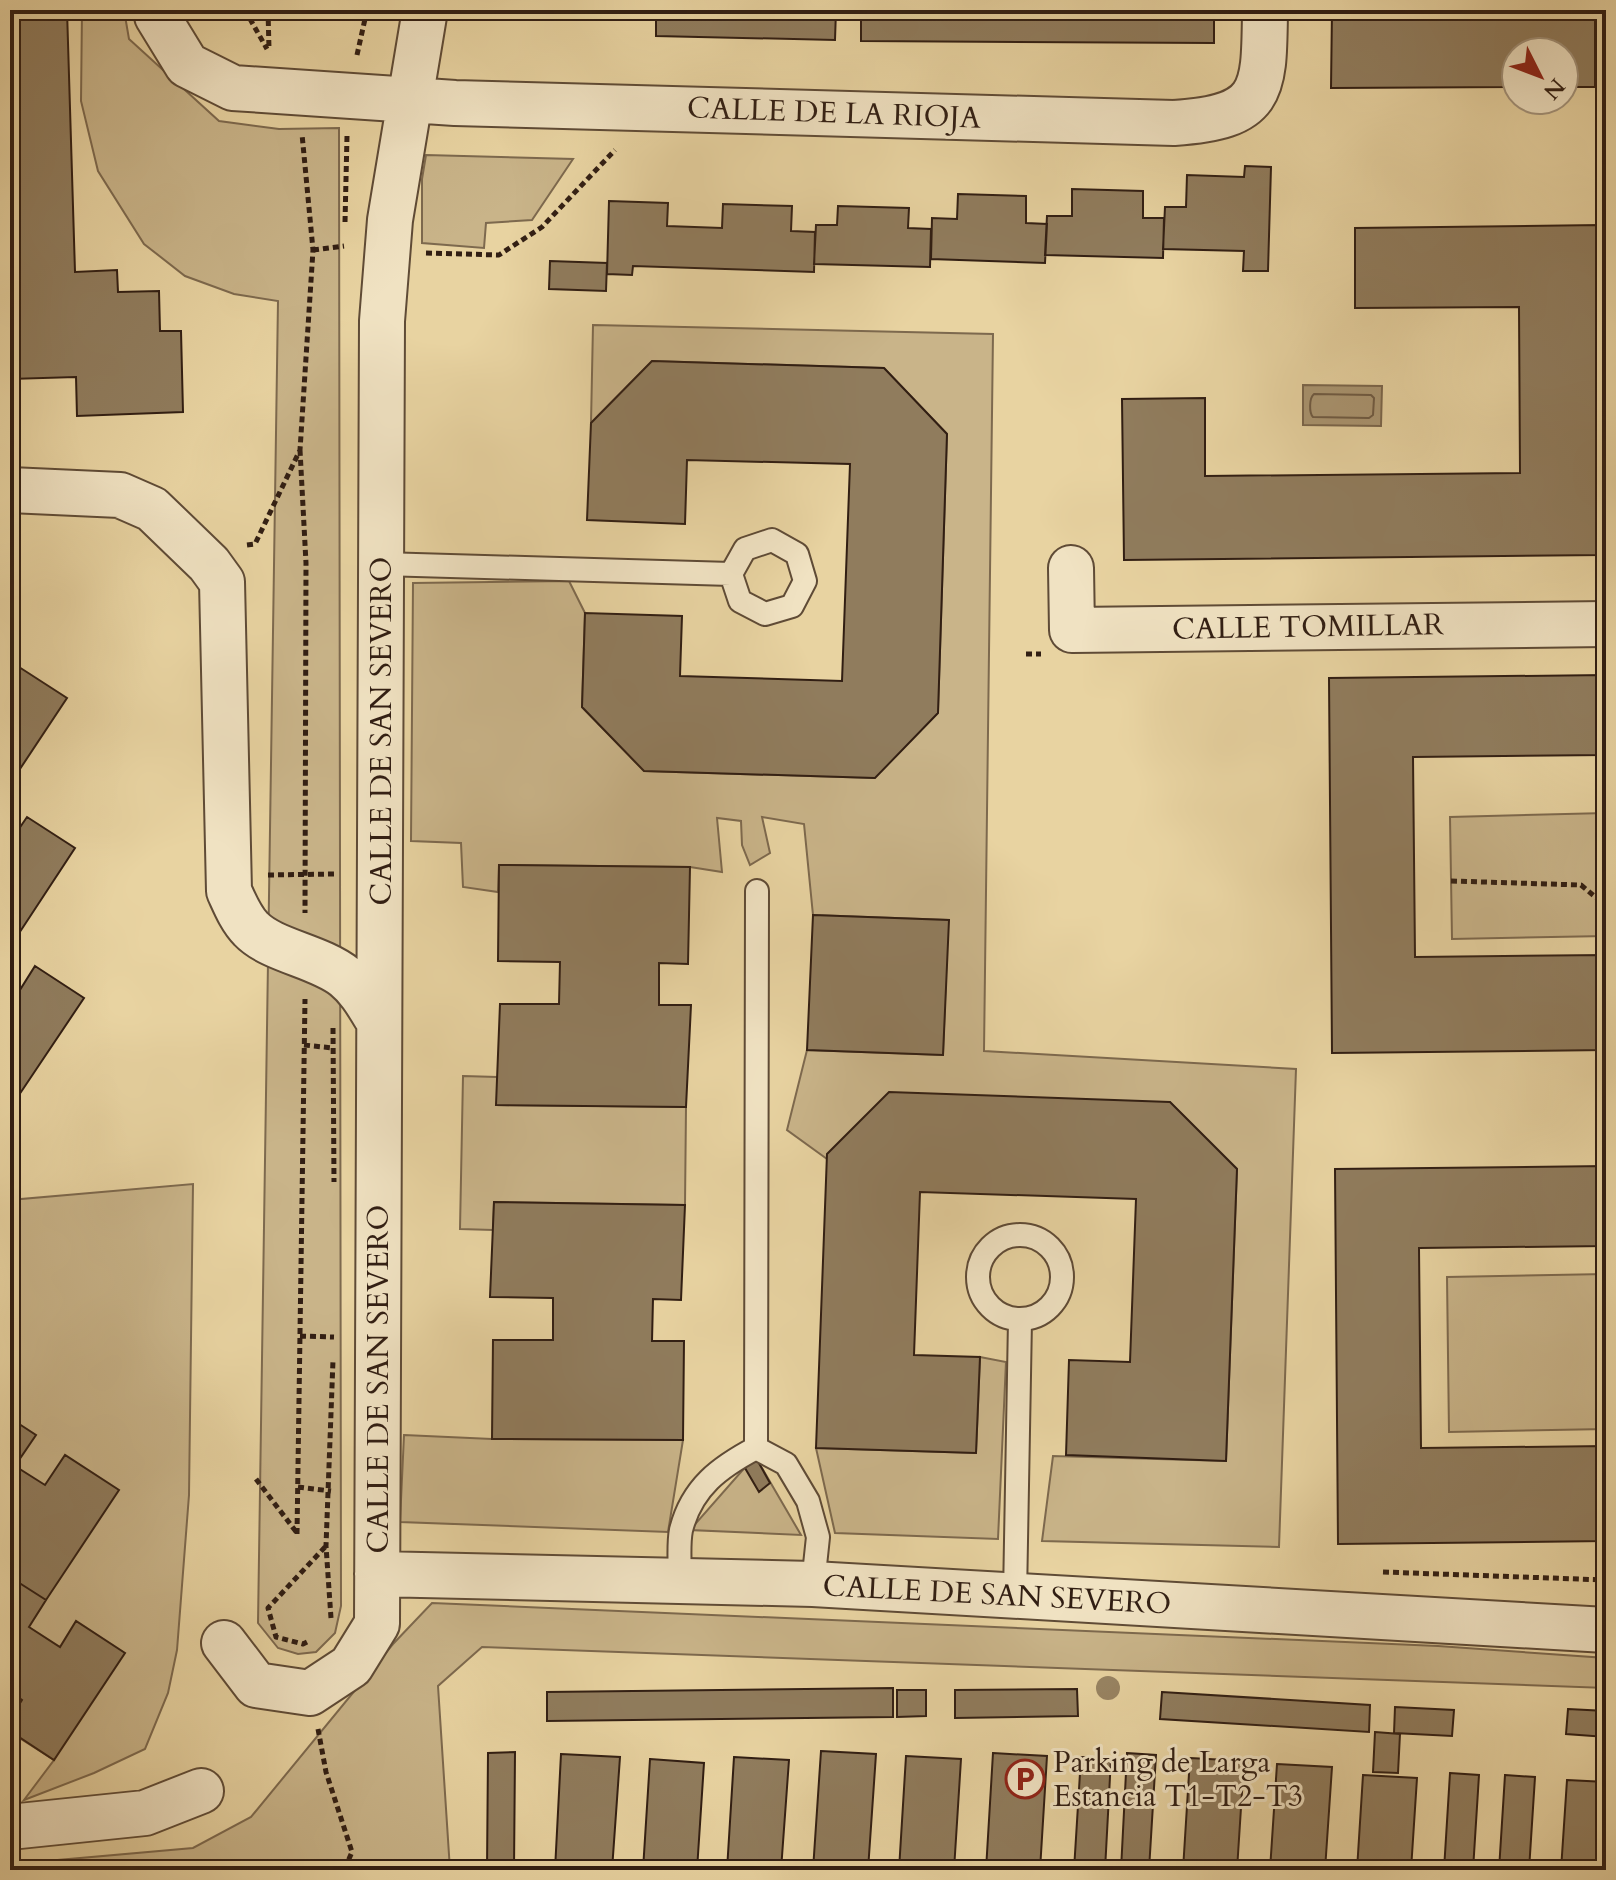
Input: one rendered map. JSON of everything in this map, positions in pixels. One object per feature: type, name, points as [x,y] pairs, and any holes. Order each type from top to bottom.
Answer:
[{"type":"street","points":[[156,10],[187,65],[233,88],[409,99],[425,10]]},
{"type":"street","name":"CALLE DE LA RIOJA","points":[[409,99],[455,103],[1142,122],[1210,121],[1240,108],[1258,90],[1264,67],[1265,10]]},
{"type":"street","name":"CALLE DE SAN SEVERO","points":[[409,99],[390,220],[382,321],[377,1574],[813,1584],[1606,1630]]},
{"type":"street","points":[[10,490],[120,495],[152,509],[209,564],[222,582],[229,891],[252,930],[275,945],[315,959],[345,977],[362,995],[379,1022]]},
{"type":"street","name":"CALLE TOMILLAR","points":[[1071,568],[1072,630],[1606,624]]},
{"type":"street","points":[[224,1643],[256,1685],[310,1693],[351,1666],[377,1624],[377,1574]]},
{"type":"street","points":[[10,1827],[145,1813],[201,1791]]},
{"type":"lane","points":[[382,564],[731,574]]},
{"type":"lane","points":[[756,1448],[757,891]]},
{"type":"lane","points":[[1015,1596],[1020,1320]]},
{"type":"lane","points":[[680,1581],[681,1531],[697,1492],[723,1465],[756,1448]]},
{"type":"lane","points":[[756,1448],[786,1464],[808,1501],[818,1537],[813,1584]]},
{"type":"path","points":[[245,10],[269,54],[268,10]]},
{"type":"path","points":[[300,121],[313,250],[300,450],[306,563],[305,921]]},
{"type":"path","points":[[424,253],[499,255],[542,227],[619,146],[603,145]]},
{"type":"path","points":[[313,250],[344,246]]},
{"type":"path","points":[[234,546],[255,544],[300,450]]},
{"type":"path","points":[[305,874],[335,874]]},
{"type":"path","points":[[1451,881],[1581,885],[1606,906]]},
{"type":"path","points":[[256,1479],[297,1534],[305,998]]},
{"type":"path","points":[[304,1045],[333,1048]]},
{"type":"path","points":[[300,1336],[334,1337]]},
{"type":"path","points":[[298,1487],[328,1491]]},
{"type":"path","points":[[312,1638],[303,1644],[276,1637],[268,1608],[326,1546],[332,1626]]},
{"type":"path","points":[[1378,1572],[1606,1580]]},
{"type":"path","points":[[310,1693],[326,1772],[352,1852],[344,1870]]},
{"type":"shaded area","points":[[82,10],[124,10],[129,39],[219,121],[279,129],[339,128],[341,1606],[335,1633],[316,1652],[298,1654],[278,1648],[258,1623],[278,301],[234,294],[185,276],[144,244],[98,171],[81,101]]},
{"type":"shaded area","points":[[426,155],[573,159],[532,220],[486,223],[484,248],[422,243],[422,179]]},
{"type":"shaded area","points":[[593,325],[993,334],[984,1051],[1296,1069],[1279,1547],[1042,1541],[1053,1456],[1226,1461],[1237,1169],[1170,1102],[827,1159],[787,1130],[807,1050],[943,1055],[948,920],[813,915],[804,824],[762,817],[770,853],[750,865],[742,845],[741,821],[717,818],[722,872],[690,867],[499,865],[498,892],[463,887],[461,843],[411,841],[413,583],[569,581],[585,613],[582,707],[644,771],[874,778],[938,712],[947,434],[884,368],[652,361],[591,423]]},
{"type":"shaded area","points":[[1606,813],[1606,936],[1452,939],[1450,817]]},
{"type":"shaded area","points":[[463,1076],[497,1077],[497,1105],[686,1107],[685,1205],[494,1202],[493,1230],[460,1229]]},
{"type":"shaded area","points":[[193,1184],[189,1495],[177,1650],[168,1693],[145,1749],[24,1800],[54,1760],[10,1732],[10,1200]]},
{"type":"shaded area","points":[[1606,1274],[1606,1429],[1449,1432],[1447,1277]]},
{"type":"shaded area","points":[[980,1357],[1006,1362],[998,1539],[835,1533],[816,1448],[976,1453]]},
{"type":"shaded area","points":[[404,1435],[492,1439],[683,1440],[668,1532],[400,1522]]},
{"type":"shaded area","points":[[755,1456],[801,1535],[690,1530]]},
{"type":"shaded area","points":[[432,1603],[1438,1646],[1606,1658],[1606,1688],[482,1647],[438,1686],[450,1870],[13,1870],[13,1864],[193,1848],[251,1817],[393,1644]]},
{"type":"water","points":[[1303,385],[1382,386],[1381,426],[1303,425]]},
{"type":"building","points":[[10,10],[67,10],[75,272],[117,270],[118,292],[159,291],[160,331],[181,331],[183,412],[77,416],[76,377],[10,379]]},
{"type":"building","points":[[568,10],[656,10],[656,19],[567,18]]},
{"type":"building","points":[[656,10],[836,10],[835,40],[656,36]]},
{"type":"building","points":[[861,10],[1214,10],[1214,43],[861,41]]},
{"type":"building","points":[[1332,10],[1595,10],[1595,87],[1580,87],[1580,36],[1500,36],[1500,87],[1331,88]]},
{"type":"building","points":[[1245,166],[1271,167],[1268,271],[1243,271],[1244,251],[1163,249],[1165,207],[1186,207],[1187,175],[1244,177]]},
{"type":"building","points":[[1072,189],[1143,191],[1143,218],[1164,218],[1163,258],[1045,255],[1047,216],[1072,216]]},
{"type":"building","points":[[958,194],[1026,196],[1026,223],[1047,224],[1045,263],[931,259],[932,218],[957,219]]},
{"type":"building","points":[[609,201],[668,203],[667,226],[722,228],[723,204],[792,206],[791,231],[815,232],[814,272],[633,266],[632,275],[607,274]]},
{"type":"building","points":[[838,206],[909,208],[908,228],[931,229],[930,267],[814,264],[816,225],[837,225]]},
{"type":"building","points":[[1600,225],[1603,555],[1124,560],[1122,399],[1205,398],[1205,476],[1520,473],[1519,307],[1355,308],[1355,228]]},
{"type":"building","points":[[550,261],[607,263],[606,291],[549,289]]},
{"type":"building","points":[[652,361],[884,368],[947,434],[938,713],[875,778],[644,771],[582,707],[585,613],[682,616],[680,676],[842,681],[850,464],[687,460],[685,524],[587,520],[591,423]]},
{"type":"building","points":[[19,667],[67,698],[10,784],[10,679]]},
{"type":"building","points":[[1606,675],[1606,755],[1413,757],[1415,957],[1606,955],[1606,1050],[1332,1053],[1329,678]]},
{"type":"building","points":[[27,817],[75,848],[10,947],[10,842]]},
{"type":"building","points":[[499,865],[690,867],[688,964],[659,963],[659,1005],[691,1005],[686,1107],[496,1105],[500,1004],[559,1004],[560,962],[498,961]]},
{"type":"building","points":[[813,915],[949,920],[943,1055],[807,1050]]},
{"type":"building","points":[[35,966],[84,998],[17,1098],[10,1094],[10,987],[18,993]]},
{"type":"building","points":[[889,1092],[1170,1102],[1237,1169],[1226,1461],[1066,1455],[1069,1360],[1130,1362],[1136,1199],[920,1192],[914,1355],[980,1357],[976,1453],[816,1448],[827,1154]]},
{"type":"building","points":[[1606,1166],[1606,1246],[1419,1248],[1421,1448],[1606,1446],[1606,1541],[1338,1544],[1335,1169]]},
{"type":"building","points":[[494,1202],[685,1205],[681,1300],[653,1299],[652,1341],[684,1341],[683,1440],[492,1439],[493,1340],[553,1340],[553,1298],[490,1297]]},
{"type":"building","points":[[10,1418],[36,1435],[15,1466],[45,1485],[65,1455],[119,1490],[46,1600],[10,1577]]},
{"type":"building","points":[[755,1456],[770,1483],[759,1492],[745,1468]]},
{"type":"building","points":[[10,1577],[46,1600],[29,1627],[60,1647],[76,1621],[125,1653],[54,1760],[10,1731],[10,1719],[22,1700],[10,1691]]},
{"type":"building","points":[[893,1688],[893,1717],[547,1721],[547,1692]]},
{"type":"building","points":[[1077,1689],[1078,1716],[955,1718],[955,1690]]},
{"type":"building","points":[[897,1690],[926,1690],[926,1716],[897,1717]]},
{"type":"building","points":[[1162,1692],[1370,1705],[1369,1732],[1160,1719]]},
{"type":"building","points":[[1395,1707],[1454,1710],[1452,1736],[1394,1733]]},
{"type":"building","points":[[1568,1709],[1606,1711],[1606,1737],[1566,1734]]},
{"type":"building","points":[[1375,1732],[1400,1734],[1398,1773],[1373,1772]]},
{"type":"building","points":[[821,1751],[876,1754],[868,1870],[813,1870]]},
{"type":"building","points":[[515,1752],[514,1870],[487,1870],[488,1753]]},
{"type":"building","points":[[993,1753],[1047,1756],[1040,1870],[986,1870]]},
{"type":"building","points":[[1127,1753],[1156,1755],[1149,1870],[1121,1870]]},
{"type":"building","points":[[561,1754],[620,1757],[612,1870],[555,1870]]},
{"type":"building","points":[[906,1756],[961,1759],[954,1870],[899,1870]]},
{"type":"building","points":[[734,1757],[789,1760],[781,1870],[727,1870]]},
{"type":"building","points":[[1081,1757],[1111,1758],[1105,1870],[1074,1870]]},
{"type":"building","points":[[1190,1758],[1244,1761],[1237,1870],[1183,1870]]},
{"type":"building","points":[[650,1759],[704,1763],[697,1870],[643,1870]]},
{"type":"building","points":[[1277,1764],[1332,1767],[1325,1870],[1270,1870]]},
{"type":"building","points":[[1450,1773],[1479,1775],[1473,1870],[1444,1870]]},
{"type":"building","points":[[1363,1775],[1417,1778],[1411,1870],[1357,1870]]},
{"type":"building","points":[[1505,1775],[1535,1777],[1529,1870],[1499,1870]]},
{"type":"building","points":[[1567,1780],[1606,1782],[1606,1870],[1561,1870]]},
{"type":"place","name":"Parking de Larga Estancia T1-T2-T3","points":[[1025,1779]]}]
